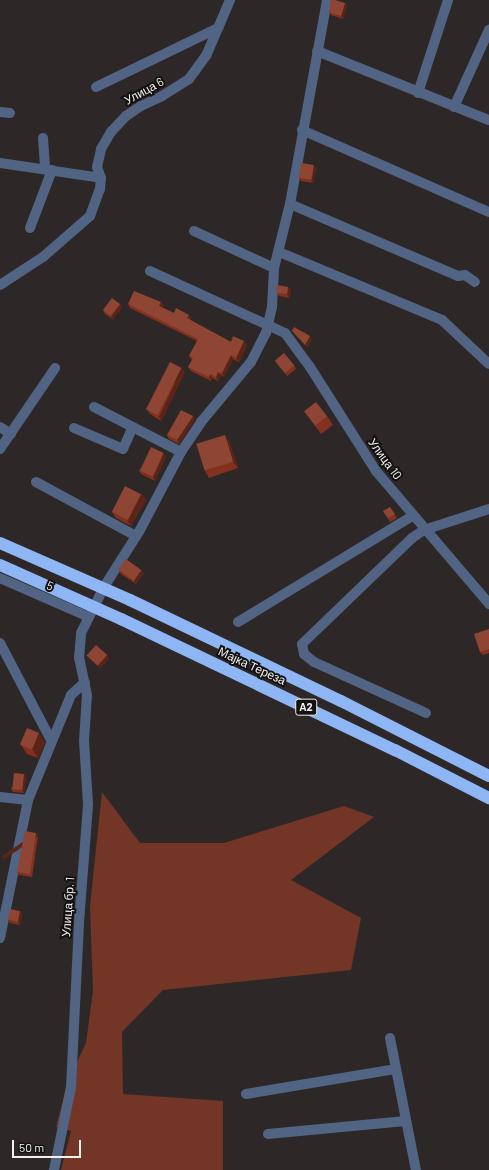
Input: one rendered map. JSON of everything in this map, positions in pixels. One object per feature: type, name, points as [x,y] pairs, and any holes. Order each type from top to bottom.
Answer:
[{"type":"highway","name":"Мајка Тереза","points":[[0,544],[130,600],[327,694],[489,776]]},
{"type":"highway","name":"Мајка Тереза","points":[[0,565],[121,619],[395,750],[489,798]]},
{"type":"street","name":"Улица 6","points":[[0,285],[44,257],[85,222],[94,209],[101,178],[97,167],[98,161],[101,149],[111,132],[126,116],[189,79],[206,56],[230,0]]},
{"type":"street","points":[[88,617],[104,587],[136,536],[181,452],[201,422],[251,362],[269,324],[274,268],[290,204],[326,0]]},
{"type":"street","points":[[418,93],[448,0]]},
{"type":"street","points":[[96,87],[218,28]]},
{"type":"street","points":[[454,107],[489,30]]},
{"type":"street","points":[[317,51],[418,93],[489,120]]},
{"type":"street","points":[[302,130],[489,212]]},
{"type":"street","points":[[30,228],[49,170],[43,138]]},
{"type":"street","points":[[0,163],[101,178]]},
{"type":"street","points":[[290,204],[458,276],[465,275],[475,282]]},
{"type":"street","points":[[194,231],[274,268]]},
{"type":"street","points":[[279,252],[442,320],[489,364]]},
{"type":"street","name":"Улица 10","points":[[150,271],[269,324],[288,337],[376,471],[412,516],[489,604]]},
{"type":"street","points":[[0,449],[55,368]]},
{"type":"street","points":[[94,407],[181,452]]},
{"type":"street","points":[[74,428],[123,449],[133,427]]},
{"type":"street","points":[[0,428],[11,434]]},
{"type":"street","points":[[36,482],[136,536]]},
{"type":"street","points":[[426,713],[314,662],[304,654],[302,647],[307,637],[424,530],[489,509]]},
{"type":"street","points":[[238,622],[412,516]]},
{"type":"street","name":"5","points":[[0,578],[88,617]]},
{"type":"street","name":"Улица бр. 1","points":[[54,1170],[71,1087],[75,1046],[79,922],[88,804],[84,741],[87,695],[79,658],[79,645],[88,617]]},
{"type":"street","points":[[0,643],[51,740]]},
{"type":"street","points":[[0,938],[28,800],[51,740],[71,695],[85,682]]},
{"type":"street","points":[[0,797],[28,800]]},
{"type":"street","points":[[390,1038],[405,1121],[416,1170]]},
{"type":"street","points":[[246,1094],[395,1069]]},
{"type":"street","points":[[268,1134],[405,1121]]},
{"type":"shaded area","points":[[102,792],[140,843],[224,843],[344,806],[374,817],[291,880],[361,918],[351,970],[163,990],[122,1032],[123,1094],[223,1101],[223,1170],[61,1170],[71,1131],[56,1127],[68,1081],[86,1043],[93,991],[90,906]]},
{"type":"building","points":[[331,0],[345,3],[341,16],[329,12]]},
{"type":"building","points":[[301,163],[314,165],[311,180],[299,178]]},
{"type":"building","points":[[277,285],[288,287],[287,294],[277,293]]},
{"type":"building","points":[[134,291],[161,302],[159,306],[174,313],[176,308],[189,315],[187,318],[231,342],[233,336],[244,341],[236,358],[231,355],[222,373],[218,372],[216,377],[210,374],[209,377],[188,367],[193,358],[189,356],[198,339],[128,304]]},
{"type":"building","points":[[112,298],[120,304],[111,316],[103,310]]},
{"type":"building","points":[[294,327],[310,336],[305,345],[292,331]]},
{"type":"building","points":[[284,353],[294,365],[285,373],[275,361]]},
{"type":"building","points":[[170,362],[182,368],[158,415],[146,409]]},
{"type":"building","points":[[316,402],[327,416],[315,425],[304,411]]},
{"type":"building","points":[[181,410],[193,416],[177,440],[167,435]]},
{"type":"building","points":[[225,435],[233,462],[204,471],[196,444]]},
{"type":"building","points":[[151,447],[164,453],[153,476],[140,471]]},
{"type":"building","points":[[125,486],[141,494],[128,520],[112,512]]},
{"type":"building","points":[[390,507],[395,514],[388,518],[383,511]]},
{"type":"building","points":[[126,559],[141,570],[134,581],[118,570]]},
{"type":"building","points":[[489,629],[489,649],[480,652],[474,634]]},
{"type":"building","points":[[96,645],[107,655],[98,665],[87,655]]},
{"type":"building","points":[[27,728],[39,733],[32,750],[20,745]]},
{"type":"building","points":[[14,773],[24,774],[22,790],[12,789]]},
{"type":"building","points":[[25,831],[36,833],[30,874],[17,872]]},
{"type":"building","points":[[10,909],[20,911],[18,922],[8,920]]}]
